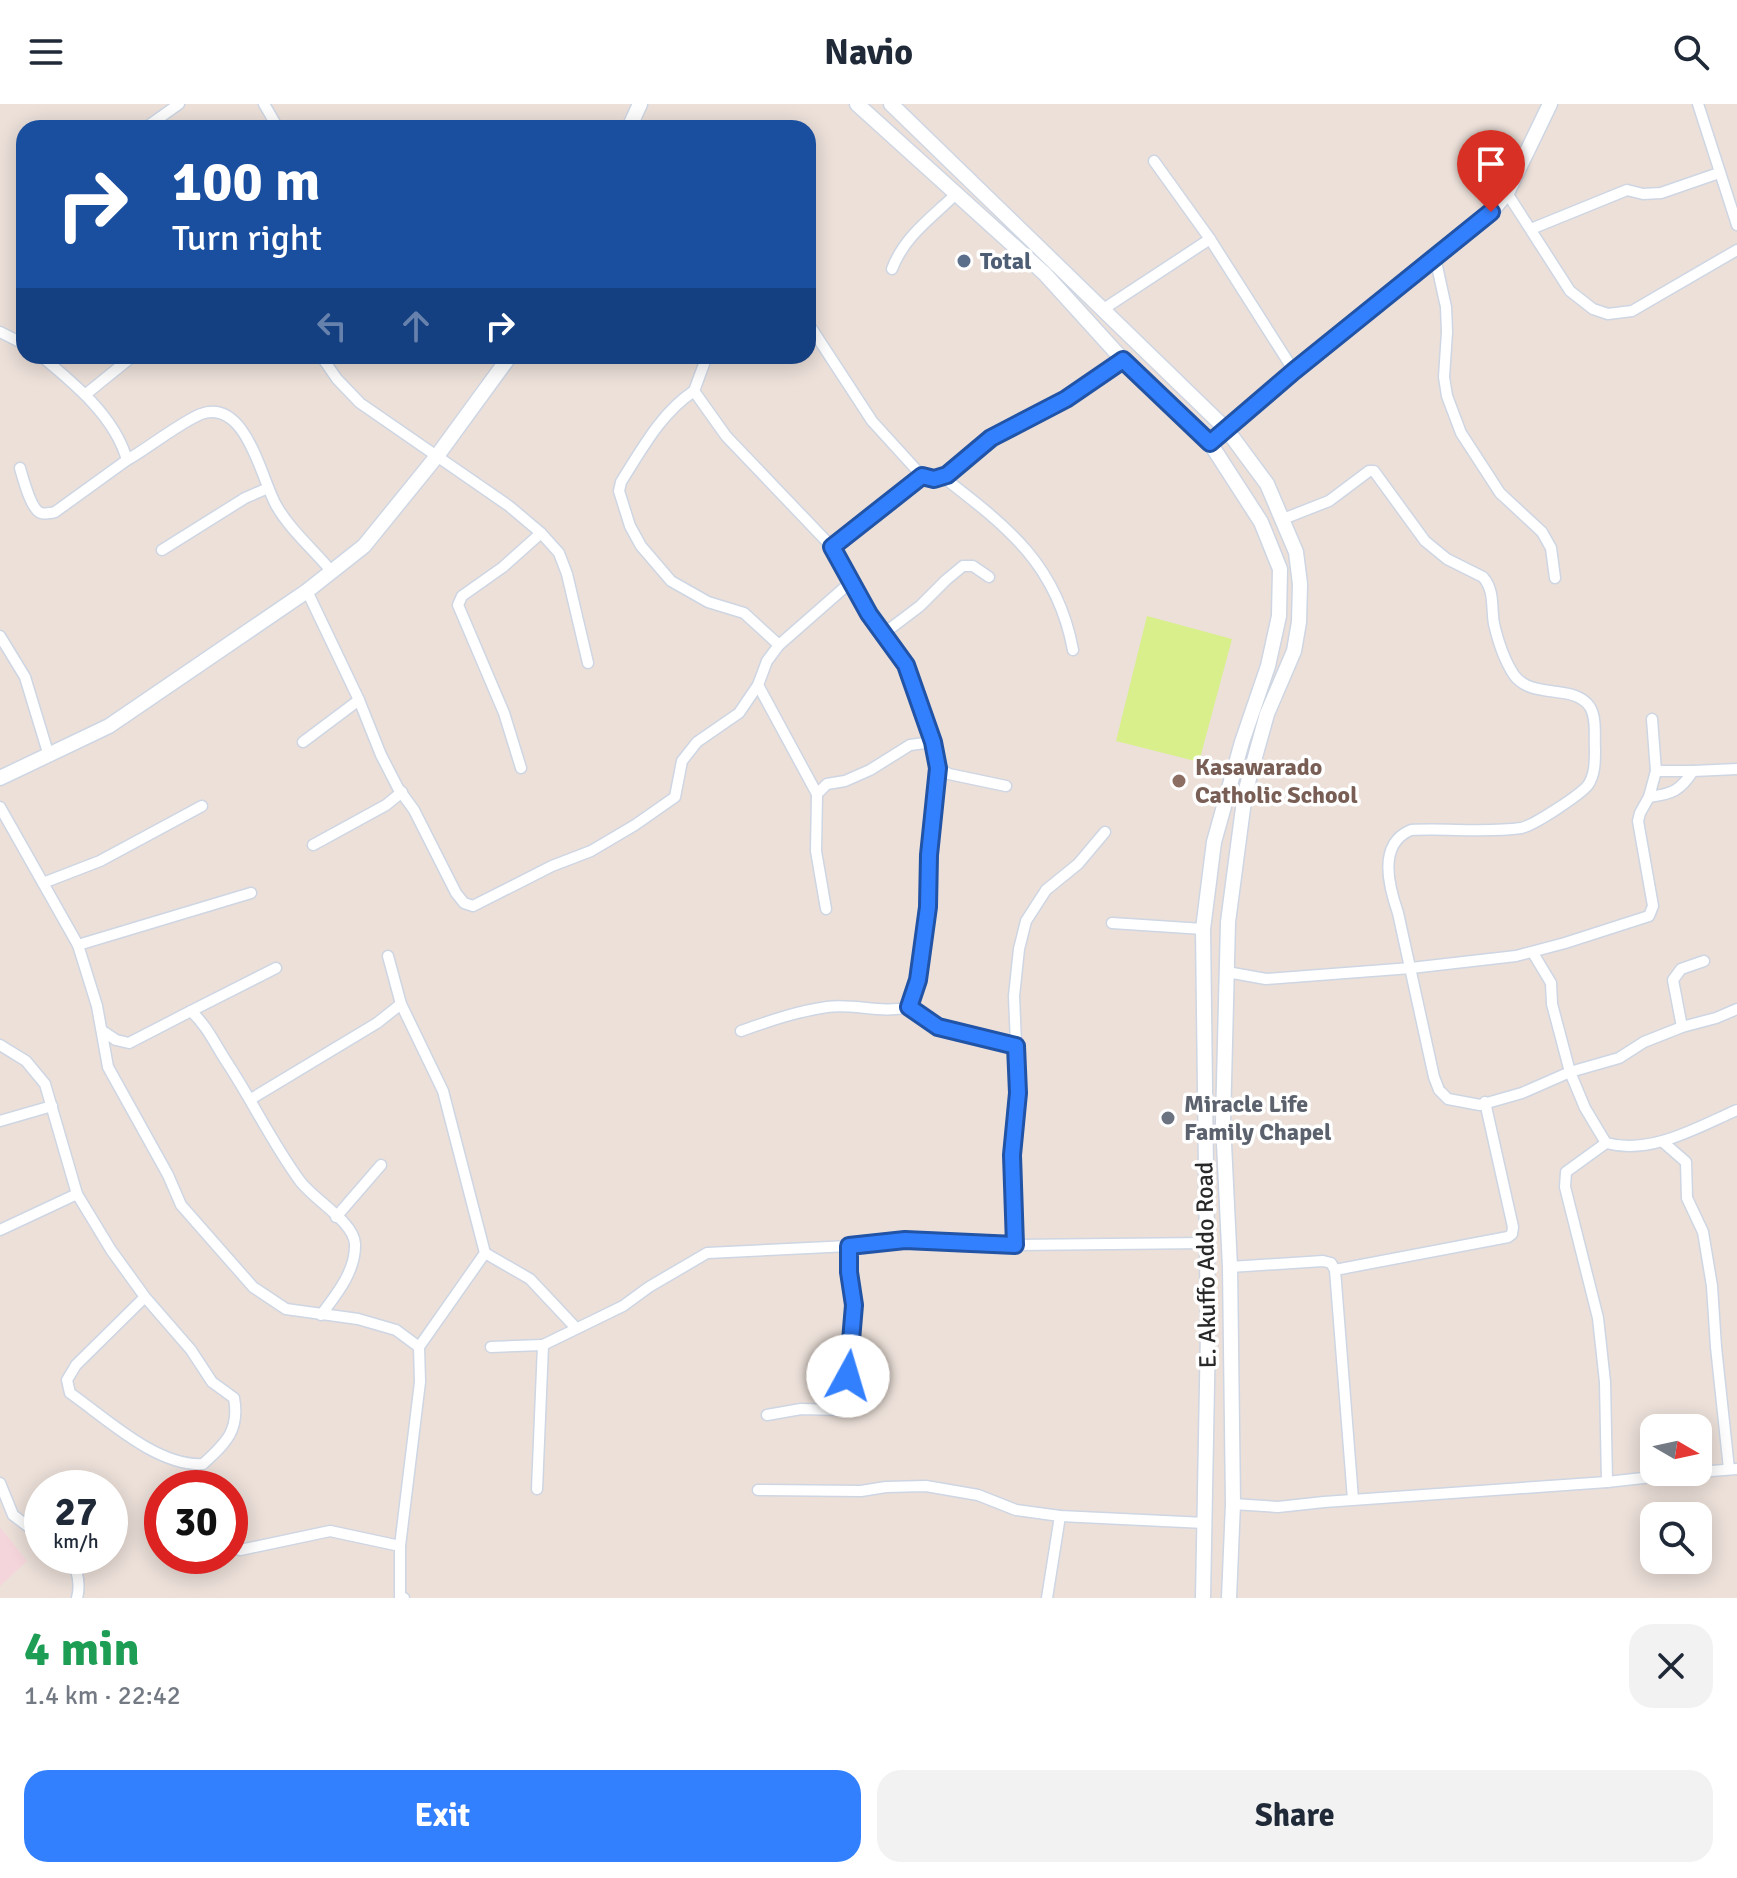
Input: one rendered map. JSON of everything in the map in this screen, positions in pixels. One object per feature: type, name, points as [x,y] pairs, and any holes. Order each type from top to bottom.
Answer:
[{"type":"main road","name":"E. Akuffo Addo Road","points":[[857,104],[1045,274],[1123,360],[1210,443],[1261,522],[1280,569],[1279,616],[1268,666],[1242,742],[1214,842],[1203,929],[1208,1331],[1203,1598]]},
{"type":"main road","name":"E. Akuffo Addo Road","points":[[891,104],[1227,430],[1267,484],[1296,552],[1300,584],[1294,651],[1267,714],[1245,793],[1228,922],[1223,1123],[1230,1267],[1233,1504],[1229,1598]]},
{"type":"main road","points":[[1210,443],[1491,212],[1507,193],[1550,104]]},
{"type":"main road","points":[[0,778],[109,726],[307,591],[364,546],[437,456],[500,364]]},
{"type":"street","points":[[156,120],[179,104]]},
{"type":"street","points":[[1698,104],[1719,173],[1733,202],[1737,225]]},
{"type":"street","points":[[1154,161],[1210,239],[1294,371]]},
{"type":"street","points":[[1531,229],[1627,190],[1643,194],[1661,193],[1719,173]]},
{"type":"street","points":[[1507,193],[1570,291],[1593,309],[1608,314],[1632,311],[1737,250]]},
{"type":"street","points":[[892,269],[912,234],[955,195]]},
{"type":"street","points":[[1102,310],[1210,239]]},
{"type":"street","points":[[1435,257],[1446,307],[1444,377],[1447,396],[1461,433],[1500,493],[1542,532],[1551,548],[1555,578]]},
{"type":"street","points":[[816,335],[872,421],[922,476],[934,479],[943,477],[991,438],[1066,399],[1123,360]]},
{"type":"street","points":[[50,364],[86,394],[122,443],[127,460]]},
{"type":"street","points":[[86,394],[123,364]]},
{"type":"street","points":[[327,364],[360,403],[509,506],[559,553],[588,663]]},
{"type":"street","points":[[704,364],[694,391],[659,423],[621,482],[619,491],[641,546],[671,581],[708,602],[744,613],[779,645]]},
{"type":"street","points":[[694,391],[726,436],[832,547],[883,634],[906,665],[933,742],[938,768],[929,855],[928,907],[918,980],[909,1007]]},
{"type":"street","points":[[20,468],[34,508],[45,514],[55,512],[127,460],[202,414],[217,413],[230,417],[238,423],[263,471],[268,488],[290,525],[332,572]]},
{"type":"street","points":[[1283,519],[1329,501],[1369,471],[1374,471],[1425,541],[1447,559],[1487,582],[1492,596],[1494,627],[1505,659],[1515,676],[1524,686],[1573,695],[1589,705],[1594,716],[1593,774],[1589,784],[1578,794],[1524,828],[1411,830],[1397,839],[1391,849],[1390,888],[1439,1090],[1448,1099],[1471,1105],[1522,1093],[1570,1072],[1619,1058],[1644,1042],[1682,1027],[1737,1009]]},
{"type":"street","points":[[832,547],[922,476]]},
{"type":"street","points":[[943,477],[1020,541],[1046,575],[1067,617],[1073,650]]},
{"type":"street","points":[[162,550],[245,498],[268,488]]},
{"type":"street","points":[[521,768],[504,713],[458,605],[462,596],[503,567],[541,533]]},
{"type":"street","points":[[883,634],[920,606],[963,566],[973,566],[989,577]]},
{"type":"street","points":[[307,591],[359,700],[381,755],[414,810],[456,893],[464,903],[473,906],[552,866],[591,851],[675,797],[682,761],[697,742],[739,713],[779,645],[852,581]]},
{"type":"street","points":[[0,636],[25,677],[49,756]]},
{"type":"street","points":[[0,663],[12,657]]},
{"type":"street","points":[[758,685],[817,794],[816,851],[826,909]]},
{"type":"street","points":[[303,742],[359,700]]},
{"type":"street","points":[[1227,972],[1266,979],[1411,968],[1533,953],[1649,916],[1653,906],[1638,821],[1656,771],[1652,719]]},
{"type":"street","points":[[817,794],[827,784],[845,781],[870,770],[910,745],[933,742]]},
{"type":"street","points":[[938,768],[949,774],[1006,786]]},
{"type":"street","points":[[1656,771],[1737,769]]},
{"type":"street","points":[[1649,797],[1679,791],[1693,771]]},
{"type":"street","points":[[313,845],[386,805],[402,792]]},
{"type":"street","points":[[43,883],[100,861],[202,806]]},
{"type":"street","points":[[0,807],[78,945],[104,1032],[108,1067],[168,1175],[181,1205],[253,1287],[286,1309],[358,1319],[396,1330],[419,1347]]},
{"type":"street","points":[[1015,1245],[1012,1155],[1018,1093],[1014,996],[1019,949],[1026,921],[1046,890],[1078,864],[1105,832]]},
{"type":"street","points":[[78,945],[251,893]]},
{"type":"street","points":[[1112,923],[1203,929]]},
{"type":"street","points":[[1533,953],[1551,983],[1552,1004],[1570,1072],[1585,1108],[1606,1143],[1623,1148],[1663,1142],[1737,1110]]},
{"type":"street","points":[[388,956],[401,1004],[443,1091],[485,1253],[530,1279],[576,1328]]},
{"type":"street","points":[[1682,1027],[1673,980],[1681,969],[1704,961]]},
{"type":"street","points":[[104,1032],[116,1040],[129,1043],[276,968]]},
{"type":"street","points":[[251,1099],[377,1023],[401,1004]]},
{"type":"street","points":[[741,1031],[827,1007],[895,1010],[909,1007],[938,1027],[1016,1046]]},
{"type":"street","points":[[191,1011],[203,1022],[251,1099],[267,1132],[302,1184],[350,1227],[355,1245],[345,1283],[321,1315]]},
{"type":"street","points":[[0,1045],[26,1061],[45,1084],[77,1194],[111,1250],[145,1297],[191,1350],[212,1382],[234,1398],[235,1428],[203,1464],[194,1465],[157,1455],[70,1393],[67,1380],[76,1365],[145,1297]]},
{"type":"street","points":[[1335,1270],[1512,1234],[1485,1102]]},
{"type":"street","points":[[0,1121],[52,1106]]},
{"type":"street","points":[[1663,1142],[1686,1162],[1687,1198],[1703,1232],[1712,1286],[1716,1347],[1733,1469],[1712,1471]]},
{"type":"street","points":[[1606,1143],[1566,1172],[1565,1187],[1598,1318],[1605,1382],[1607,1482]]},
{"type":"street","points":[[336,1217],[381,1165]]},
{"type":"street","points":[[0,1230],[77,1194]]},
{"type":"street","points":[[491,1347],[543,1345],[623,1306],[707,1253],[905,1240],[1015,1245],[1205,1243]]},
{"type":"street","points":[[767,1415],[801,1409],[842,1410],[854,1305],[849,1246]]},
{"type":"street","points":[[404,1598],[400,1597],[400,1546],[418,1395],[419,1347],[485,1253]]},
{"type":"street","points":[[1230,1267],[1323,1261],[1331,1263],[1335,1270],[1353,1499]]},
{"type":"street","points":[[537,1489],[543,1345]]},
{"type":"street","points":[[1233,1504],[1278,1507],[1640,1478]]},
{"type":"street","points":[[0,1483],[13,1515],[24,1523]]},
{"type":"street","points":[[758,1490],[861,1491],[926,1486],[978,1495],[1016,1510],[1060,1516],[1205,1523]]},
{"type":"street","points":[[1047,1598],[1060,1516]]},
{"type":"street","points":[[248,1548],[330,1531],[400,1546]]},
{"type":"street","points":[[77,1574],[80,1588],[77,1598]]},
{"type":"shaded area","points":[[0,1527],[24,1557],[24,1564],[0,1586]]},
{"type":"green space","points":[[1147,616],[1232,639],[1199,762],[1116,741]]},
{"type":"place","name":"Total","points":[[964,261]]},
{"type":"place","name":"Kasawarado Catholic School","points":[[1179,781]]},
{"type":"place","name":"Miracle Life Family Chapel","points":[[1168,1118]]},
{"type":"route","points":[[848,1376],[854,1305],[849,1246],[905,1240],[1015,1245],[1012,1155],[1018,1093],[1016,1046],[938,1027],[909,1007],[918,980],[928,907],[929,855],[938,768],[933,742],[906,665],[869,614],[832,547],[922,476],[934,479],[947,475],[991,438],[1066,399],[1123,360],[1210,443],[1491,212]]}]
